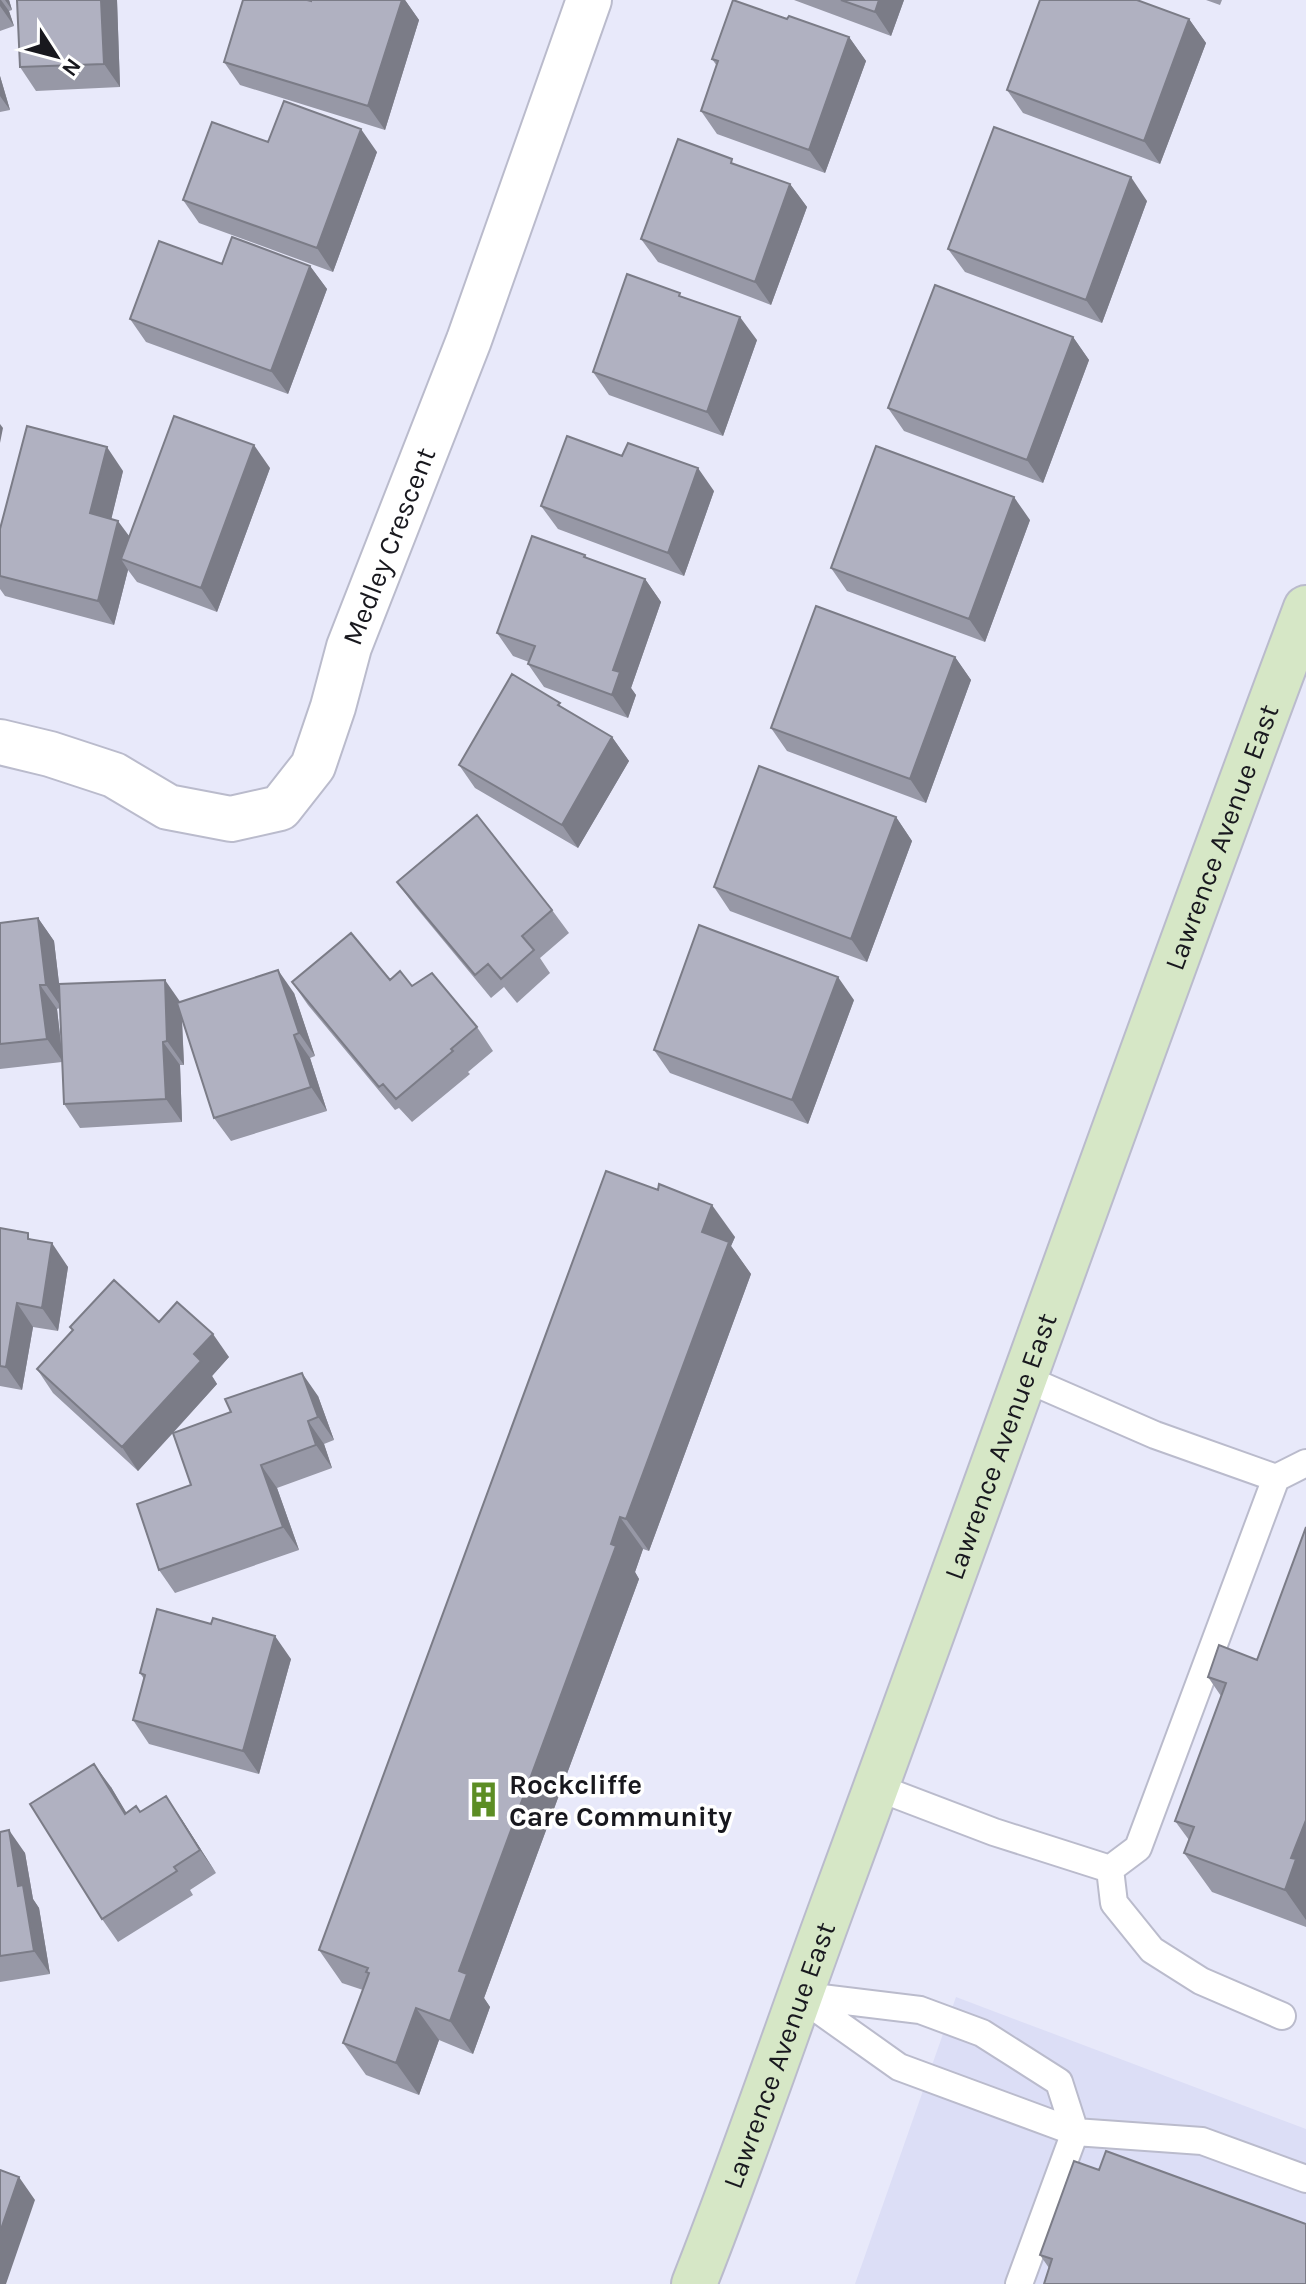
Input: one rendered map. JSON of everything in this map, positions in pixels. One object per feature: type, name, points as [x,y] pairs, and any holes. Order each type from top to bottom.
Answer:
[{"type":"main road","name":"Lawrence Avenue East","points":[[694,2284],[738,2174],[799,1996],[1185,931],[1306,608]]},
{"type":"street","name":"Medley Crescent","points":[[0,742],[114,775],[168,807],[231,819],[280,808],[288,798],[313,766],[349,647],[469,340],[589,0]]},
{"type":"lane","points":[[1024,1378],[1155,1435],[1276,1478]]},
{"type":"lane","points":[[1110,1869],[1138,1848],[1276,1478],[1306,1463]]},
{"type":"lane","points":[[876,1787],[994,1832],[1110,1869]]},
{"type":"lane","points":[[1110,1869],[1114,1903],[1152,1950],[1201,1981],[1282,2016]]},
{"type":"lane","points":[[799,1996],[899,2067],[1075,2132],[1202,2141],[1306,2179]]},
{"type":"lane","points":[[799,1996],[920,2010],[982,2033],[1059,2082],[1075,2132],[1019,2284]]},
{"type":"shaded area","points":[[956,1997],[1306,2129],[1306,2284],[855,2284]]},
{"type":"building","points":[[17,0],[101,0],[104,64],[20,67]]},
{"type":"building","points":[[243,0],[402,0],[368,106],[224,62]]},
{"type":"building","points":[[733,0],[849,37],[809,150],[701,111],[718,61],[712,59]]},
{"type":"building","points":[[841,0],[879,0],[875,12]]},
{"type":"building","points":[[1040,0],[1137,0],[1189,19],[1144,141],[1007,90]]},
{"type":"building","points":[[284,101],[361,129],[317,248],[183,200],[212,122],[268,142]]},
{"type":"building","points":[[994,127],[1131,177],[1086,300],[948,249]]},
{"type":"building","points":[[678,139],[732,159],[731,163],[790,184],[755,282],[641,239]]},
{"type":"building","points":[[232,237],[310,266],[271,371],[130,319],[159,241],[222,264]]},
{"type":"building","points":[[627,274],[740,317],[707,412],[593,372]]},
{"type":"building","points":[[935,285],[1073,337],[1027,460],[888,408]]},
{"type":"building","points":[[174,416],[254,445],[201,588],[121,559]]},
{"type":"building","points":[[27,426],[107,447],[90,513],[118,521],[98,601],[0,576],[0,529]]},
{"type":"building","points":[[567,436],[622,456],[628,443],[698,468],[668,553],[541,506]]},
{"type":"building","points":[[876,446],[1014,497],[969,619],[831,568]]},
{"type":"building","points":[[532,536],[645,579],[613,670],[620,672],[612,695],[528,664],[535,646],[497,633]]},
{"type":"building","points":[[816,606],[955,657],[910,779],[771,728]]},
{"type":"building","points":[[512,674],[612,737],[562,825],[459,765]]},
{"type":"building","points":[[759,766],[896,817],[851,939],[714,887]]},
{"type":"building","points":[[477,815],[552,910],[522,936],[534,950],[501,979],[488,964],[475,975],[397,882]]},
{"type":"building","points":[[38,918],[46,985],[40,985],[47,1039],[0,1044],[0,923]]},
{"type":"building","points":[[699,925],[838,977],[792,1100],[654,1050]]},
{"type":"building","points":[[351,933],[390,980],[400,971],[412,986],[432,973],[477,1027],[396,1099],[383,1084],[379,1087],[292,982]]},
{"type":"building","points":[[278,970],[299,1033],[294,1035],[311,1087],[214,1118],[177,1003]]},
{"type":"building","points":[[165,980],[167,1041],[163,1042],[166,1099],[64,1104],[59,984]]},
{"type":"building","name":"Rockcliffe Care Community","points":[[606,1171],[658,1190],[659,1184],[712,1205],[702,1232],[729,1242],[626,1519],[620,1517],[611,1544],[616,1546],[459,1971],[467,1974],[450,2021],[416,2008],[396,2063],[343,2043],[369,1973],[366,1972],[368,1968],[319,1950]]},
{"type":"building","points":[[0,1228],[28,1233],[28,1239],[52,1243],[42,1308],[17,1303],[6,1367],[0,1366]]},
{"type":"building","points":[[114,1280],[159,1322],[177,1302],[213,1334],[194,1354],[201,1361],[122,1447],[37,1369],[73,1330],[70,1327]]},
{"type":"building","points":[[302,1373],[318,1417],[308,1421],[316,1445],[261,1465],[283,1527],[159,1570],[137,1504],[191,1485],[173,1433],[231,1412],[225,1399]]},
{"type":"building","points":[[1306,1527],[1306,1820],[1291,1858],[1296,1859],[1285,1890],[1184,1853],[1194,1827],[1175,1821],[1226,1683],[1208,1677],[1219,1645],[1257,1660]]},
{"type":"building","points":[[157,1609],[211,1624],[213,1618],[275,1636],[243,1751],[133,1720],[145,1675],[140,1673]]},
{"type":"building","points":[[94,1764],[125,1814],[136,1806],[140,1812],[166,1796],[200,1850],[174,1867],[177,1871],[102,1919],[30,1804]]},
{"type":"building","points":[[9,1830],[18,1886],[23,1885],[34,1951],[0,1956],[0,1832]]},
{"type":"building","points":[[1106,2151],[1306,2224],[1306,2284],[1044,2284],[1052,2259],[1040,2255],[1074,2161],[1099,2170]]},
{"type":"building","points":[[0,2170],[19,2177],[0,2232]]},
{"type":"place","name":"Rockcliffe Care Community","points":[[483,1800]]}]
